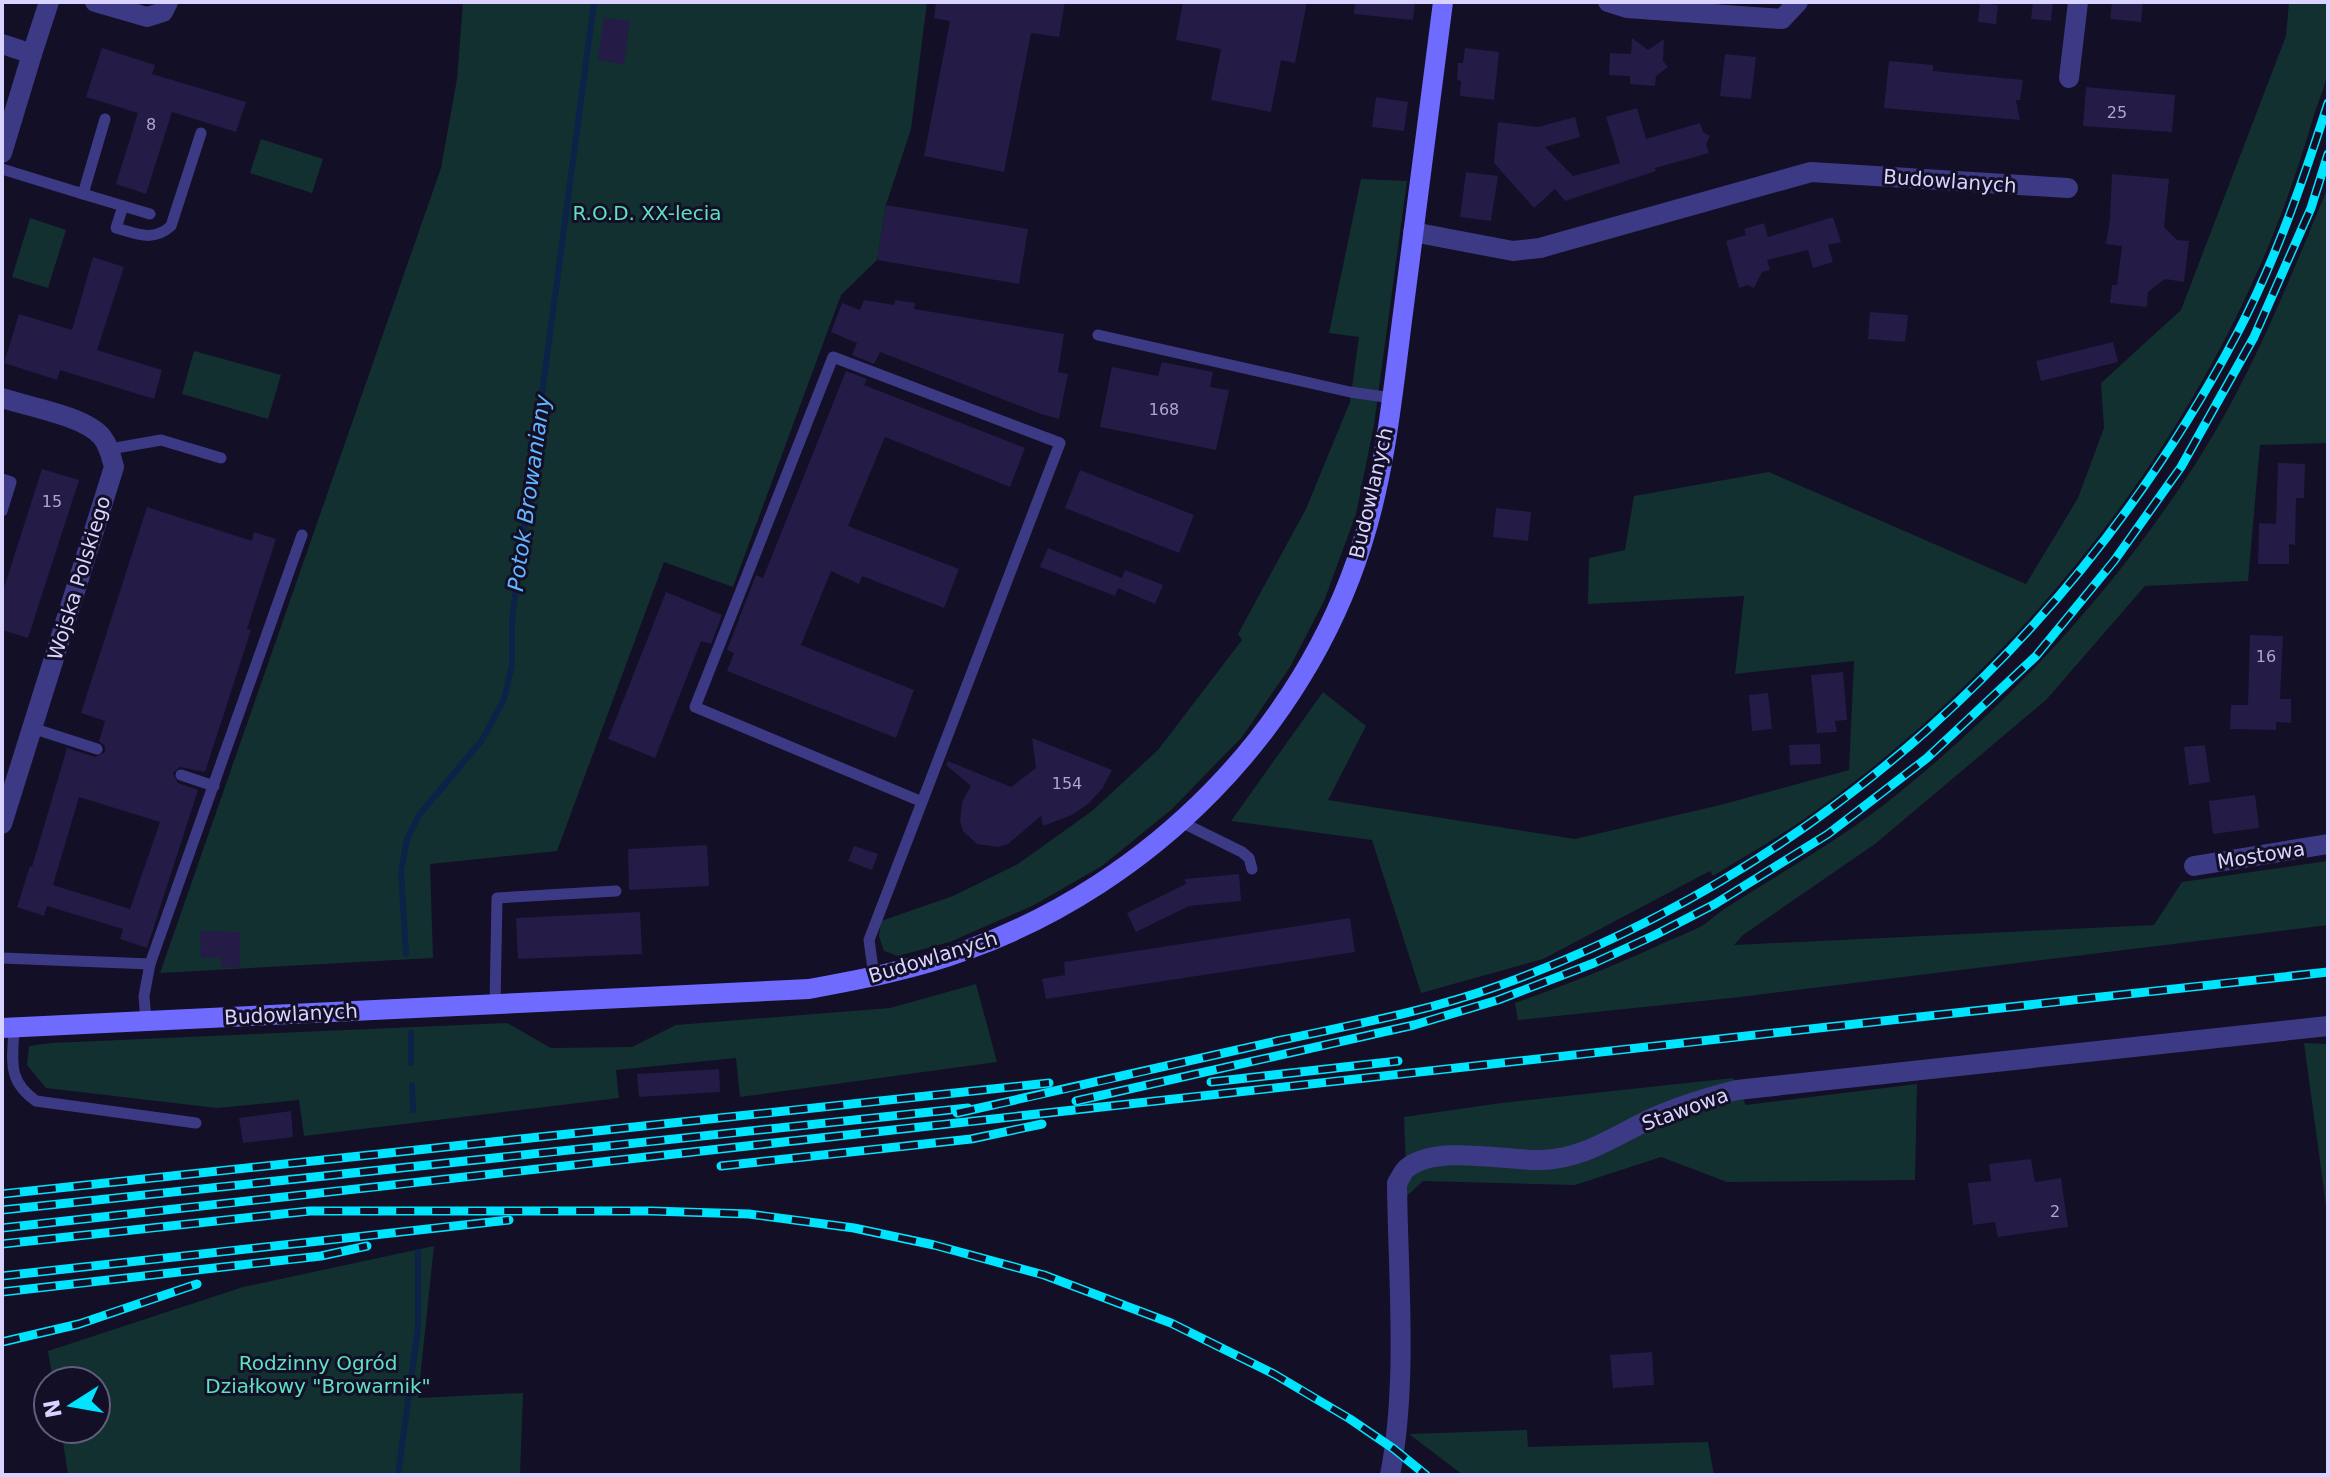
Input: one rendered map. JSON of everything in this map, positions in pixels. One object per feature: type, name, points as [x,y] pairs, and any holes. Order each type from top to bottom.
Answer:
[{"type":"street","points":[[2,153],[49,2]]},
{"type":"street","points":[[95,2],[147,17],[163,12],[168,2]]},
{"type":"street","name":"Budowlanych","points":[[8,1027],[809,989],[874,976],[966,950],[1016,930],[1094,890],[1181,822],[1238,766],[1278,714],[1334,617],[1362,544],[1379,477],[1443,2]]},
{"type":"street","points":[[1608,2],[1627,8],[1782,19],[1798,2]]},
{"type":"street","points":[[2069,78],[2078,2]]},
{"type":"street","points":[[2,44],[32,54]]},
{"type":"street","name":"Budowlanych","points":[[1413,232],[1513,251],[1540,248],[1811,172],[2068,188]]},
{"type":"street","points":[[2,398],[89,426],[101,436],[112,458]]},
{"type":"street","name":"Wojska Polskiego","points":[[2,824],[112,458]]},
{"type":"street","name":"Mostowa","points":[[2194,866],[2328,844]]},
{"type":"street","name":"Stawowa","points":[[1390,1475],[1398,1417],[1397,1183],[1406,1169],[1429,1158],[1453,1156],[1540,1160],[1571,1156],[1605,1144],[1656,1116],[1737,1090],[2328,1026]]},
{"type":"lane","points":[[83,194],[105,119]]},
{"type":"lane","points":[[123,206],[116,228],[147,237],[164,232],[171,226],[201,133]]},
{"type":"lane","points":[[2,169],[150,214]]},
{"type":"lane","points":[[1098,335],[1350,392],[1392,398]]},
{"type":"lane","points":[[874,976],[869,940],[1060,443],[833,357],[695,707],[920,801]]},
{"type":"lane","points":[[112,458],[161,440],[221,458]]},
{"type":"lane","points":[[2,479],[11,482],[2,511]]},
{"type":"lane","points":[[146,1021],[144,996],[150,964],[302,535]]},
{"type":"lane","points":[[32,728],[97,749]]},
{"type":"lane","points":[[181,775],[214,786]]},
{"type":"lane","points":[[1181,822],[1242,852],[1249,858],[1252,869]]},
{"type":"lane","points":[[495,1005],[497,898],[616,891]]},
{"type":"lane","points":[[2,958],[150,964]]},
{"type":"lane","points":[[8,1027],[14,1078],[23,1091],[36,1101],[196,1123]]},
{"type":"green space","name":"R.O.D. XX-lecia","points":[[463,2],[927,2],[911,129],[886,205],[877,260],[841,295],[733,587],[664,562],[557,851],[430,864],[433,958],[160,973],[441,168],[457,79]]},
{"type":"green space","points":[[2289,2],[2328,2],[2328,69],[2273,235],[2235,320],[2190,402],[2139,482],[2082,557],[2020,629],[1954,696],[1884,758],[1810,815],[1713,876],[1710,871],[1543,959],[1421,993],[1372,840],[1231,821],[1323,692],[1366,726],[1328,800],[1575,839],[1720,805],[1849,770],[1854,661],[1735,674],[1744,596],[1588,604],[1589,558],[1625,550],[1634,496],[1769,472],[2026,584],[2078,498],[2104,428],[2101,383],[2181,310],[2286,36]]},
{"type":"green space","points":[[261,139],[323,159],[312,193],[250,173]]},
{"type":"green space","points":[[1361,179],[1407,181],[1374,425],[1356,514],[1324,601],[1290,667],[1242,737],[1172,809],[1102,866],[1034,905],[950,942],[898,956],[884,951],[879,936],[881,921],[953,896],[1018,864],[1092,811],[1158,750],[1242,640],[1238,634],[1306,509],[1350,402],[1359,337],[1329,333]]},
{"type":"green space","points":[[2328,187],[2328,443],[2260,445],[2248,581],[2145,586],[2046,700],[1875,844],[1743,935],[1734,945],[2154,925],[2182,882],[2328,861],[2328,925],[1731,998],[1518,1020],[1515,1003],[1705,924],[1834,840],[1895,796],[1939,759],[2023,680],[2136,549],[2201,455],[2254,357]]},
{"type":"green space","points":[[30,218],[66,230],[48,288],[12,277]]},
{"type":"green space","points":[[194,351],[281,375],[268,419],[182,394]]},
{"type":"green space","points":[[976,984],[997,1062],[740,1097],[736,1058],[616,1070],[619,1098],[304,1136],[299,1100],[217,1108],[46,1088],[27,1065],[29,1046],[52,1043],[507,1023],[551,1048],[632,1047],[676,1025],[890,1008]]},
{"type":"green space","points":[[2304,1043],[2328,1044],[2328,1220]]},
{"type":"green space","points":[[1733,1078],[1746,1105],[1917,1084],[1915,1180],[1727,1182],[1661,1157],[1575,1185],[1423,1181],[1407,1196],[1404,1117],[1501,1103]]},
{"type":"green space","name":"Rodzinny Ogród Działkowy \"Browarnik\"","points":[[434,1246],[418,1398],[523,1393],[520,1475],[68,1475],[63,1445],[112,1445],[112,1365],[50,1365],[48,1351],[243,1287]]},
{"type":"green space","points":[[1527,1430],[1528,1447],[1708,1442],[1714,1475],[1463,1475],[1409,1434]]},
{"type":"building","points":[[936,2],[1065,2],[1059,37],[1031,33],[1004,172],[924,156],[950,21],[934,18]]},
{"type":"building","points":[[1183,2],[1307,2],[1295,63],[1281,60],[1271,112],[1211,100],[1221,49],[1176,40]]},
{"type":"building","points":[[1355,2],[1415,2],[1413,20],[1354,14]]},
{"type":"building","points":[[2033,2],[2053,2],[2051,21],[2031,19]]},
{"type":"building","points":[[2112,2],[2143,2],[2141,22],[2110,19]]},
{"type":"building","points":[[1980,3],[1998,5],[1996,24],[1978,22]]},
{"type":"building","points":[[604,18],[630,21],[624,64],[598,60]]},
{"type":"building","points":[[1632,38],[1648,50],[1664,39],[1663,61],[1668,67],[1656,76],[1655,86],[1630,84],[1630,76],[1609,75],[1610,53],[1631,54]]},
{"type":"building","points":[[102,48],[155,65],[152,74],[246,102],[236,132],[172,112],[146,194],[116,184],[138,113],[86,97]]},
{"type":"building","points":[[1465,48],[1499,52],[1494,100],[1460,96],[1458,63],[1463,63]]},
{"type":"building","points":[[1725,54],[1756,57],[1751,99],[1720,96]]},
{"type":"building","points":[[1889,61],[1933,65],[1933,71],[2023,80],[2020,100],[2016,100],[2020,120],[1884,108]]},
{"type":"building","points":[[2086,87],[2175,95],[2172,132],[2083,126]]},
{"type":"building","points":[[1376,97],[1408,102],[1404,131],[1372,127]]},
{"type":"building","points":[[1637,108],[1646,139],[1700,123],[1703,132],[1710,136],[1706,144],[1709,153],[1655,168],[1656,171],[1565,201],[1555,189],[1534,208],[1494,163],[1498,122],[1538,127],[1575,117],[1580,137],[1545,147],[1573,176],[1620,163],[1606,117]]},
{"type":"building","points":[[1466,172],[1498,176],[1491,221],[1460,217]]},
{"type":"building","points":[[2112,174],[2169,179],[2164,227],[2177,240],[2189,241],[2184,282],[2165,279],[2148,292],[2147,307],[2110,303],[2112,285],[2117,285],[2122,246],[2106,244]]},
{"type":"building","points":[[886,205],[1028,229],[1019,284],[877,260]]},
{"type":"building","points":[[1833,217],[1841,242],[1828,245],[1833,262],[1813,268],[1808,250],[1767,260],[1770,270],[1762,272],[1754,288],[1748,285],[1739,288],[1726,241],[1746,235],[1744,229],[1764,223],[1768,237]]},
{"type":"building","points":[[93,257],[124,267],[97,350],[162,370],[154,399],[60,370],[57,380],[4,363],[19,314],[72,330]]},
{"type":"building","points":[[864,300],[894,305],[895,300],[915,303],[914,309],[1064,334],[1058,372],[1068,374],[1059,419],[880,352],[874,364],[852,355],[857,343],[831,332],[842,303],[860,310]]},
{"type":"building","points":[[1870,312],[1908,315],[1905,342],[1868,339]]},
{"type":"building","points":[[2113,342],[2118,362],[2041,381],[2036,361]]},
{"type":"building","points":[[1162,362],[1213,372],[1210,387],[1229,390],[1216,450],[1100,427],[1112,367],[1158,376]]},
{"type":"building","points":[[846,371],[867,379],[864,385],[1025,448],[1010,487],[885,437],[848,526],[959,569],[944,608],[862,576],[859,584],[831,571],[801,645],[914,690],[896,738],[727,671],[734,653],[727,650],[756,575],[763,578]]},
{"type":"building","points":[[2278,463],[2305,464],[2304,498],[2296,498],[2295,545],[2289,544],[2289,564],[2258,564],[2259,523],[2276,524]]},
{"type":"building","points":[[42,469],[79,480],[28,638],[2,630],[2,594]]},
{"type":"building","points":[[1080,470],[1194,515],[1179,553],[1065,508]]},
{"type":"building","points":[[147,507],[252,541],[254,532],[276,539],[247,629],[251,630],[205,772],[180,767],[173,773],[178,783],[198,790],[147,948],[120,939],[123,929],[47,906],[44,916],[17,907],[67,748],[95,757],[105,752],[105,746],[99,741],[105,721],[81,713]],"holes":[[[79,797],[160,822],[130,909],[53,885]]]},
{"type":"building","points":[[1496,508],[1531,512],[1528,541],[1493,537]]},
{"type":"building","points":[[1048,548],[1122,578],[1125,570],[1163,585],[1155,604],[1118,588],[1115,596],[1040,567]]},
{"type":"building","points":[[666,592],[722,615],[711,644],[701,641],[655,758],[608,739]]},
{"type":"building","points":[[2250,635],[2283,636],[2280,699],[2291,699],[2291,723],[2276,722],[2276,730],[2230,729],[2231,705],[2248,705]]},
{"type":"building","points":[[1843,672],[1847,720],[1835,721],[1837,732],[1817,733],[1811,675]]},
{"type":"building","points":[[1768,693],[1772,729],[1752,731],[1749,695]]},
{"type":"building","points":[[1032,738],[1112,770],[1102,789],[1072,815],[1043,826],[1041,816],[1008,844],[998,847],[977,844],[963,831],[960,821],[962,802],[971,786],[946,765],[948,761],[1011,787],[1036,768]]},
{"type":"building","points":[[1820,744],[1821,764],[1790,765],[1789,745]]},
{"type":"building","points":[[2205,745],[2210,782],[2189,785],[2184,747]]},
{"type":"building","points":[[2255,795],[2259,828],[2213,834],[2209,801]]},
{"type":"building","points":[[707,845],[709,886],[629,890],[628,849]]},
{"type":"building","points":[[854,846],[878,854],[872,870],[848,861]]},
{"type":"building","points":[[1239,874],[1241,901],[1189,906],[1136,932],[1127,913],[1186,884],[1185,879]]},
{"type":"building","points":[[640,912],[642,954],[518,959],[516,918]]},
{"type":"building","points":[[1350,918],[1355,952],[1046,999],[1042,979],[1065,975],[1064,962]]},
{"type":"building","points":[[200,931],[240,932],[240,968],[221,967],[221,957],[201,958]]},
{"type":"building","points":[[719,1069],[720,1092],[639,1097],[637,1074]]},
{"type":"building","points":[[291,1111],[293,1137],[243,1143],[239,1118]]},
{"type":"building","points":[[2031,1159],[2035,1182],[2061,1178],[2068,1227],[1998,1237],[1995,1222],[1973,1225],[1968,1183],[1991,1181],[1989,1164]]},
{"type":"building","points":[[1652,1352],[1654,1385],[1613,1388],[1610,1355]]},
{"type":"waterway","name":"Potok Browaniany","points":[[406,954],[401,871],[407,839],[419,815],[482,740],[504,699],[512,665],[512,620],[594,2]]},
{"type":"waterway","name":"Potok Browaniany","points":[[411,1033],[411,1063]]},
{"type":"waterway","name":"Potok Browaniany","points":[[412,1085],[413,1110]]},
{"type":"waterway","points":[[398,1475],[418,1328],[418,1252]]},
{"type":"railway","points":[[957,1113],[1388,1017],[1498,986],[1616,937],[1727,877],[1832,807],[1929,728],[2019,641],[2101,545],[2174,442],[2238,332],[2265,276],[2299,190],[2328,103]]},
{"type":"railway","points":[[1076,1101],[1414,1025],[1498,1000],[1594,963],[1655,935],[1715,904],[1828,834],[1927,758],[2036,656],[2114,561],[2181,467],[2254,337],[2311,208],[2328,154]]},
{"type":"railway","points":[[2,1228],[2328,972]]},
{"type":"railway","points":[[1211,1082],[1398,1061]]},
{"type":"railway","points":[[2,1194],[1049,1083]]},
{"type":"railway","points":[[2,1210],[968,1108]]},
{"type":"railway","points":[[721,1166],[971,1139],[1042,1124]]},
{"type":"railway","points":[[2,1244],[310,1211],[749,1214],[854,1228],[934,1245],[1044,1275],[1171,1323],[1274,1374],[1350,1419],[1426,1475]]},
{"type":"railway","points":[[2,1276],[509,1220]]},
{"type":"railway","points":[[2,1292],[321,1256],[367,1246]]},
{"type":"railway","points":[[2,1342],[79,1324],[197,1284]]}]
